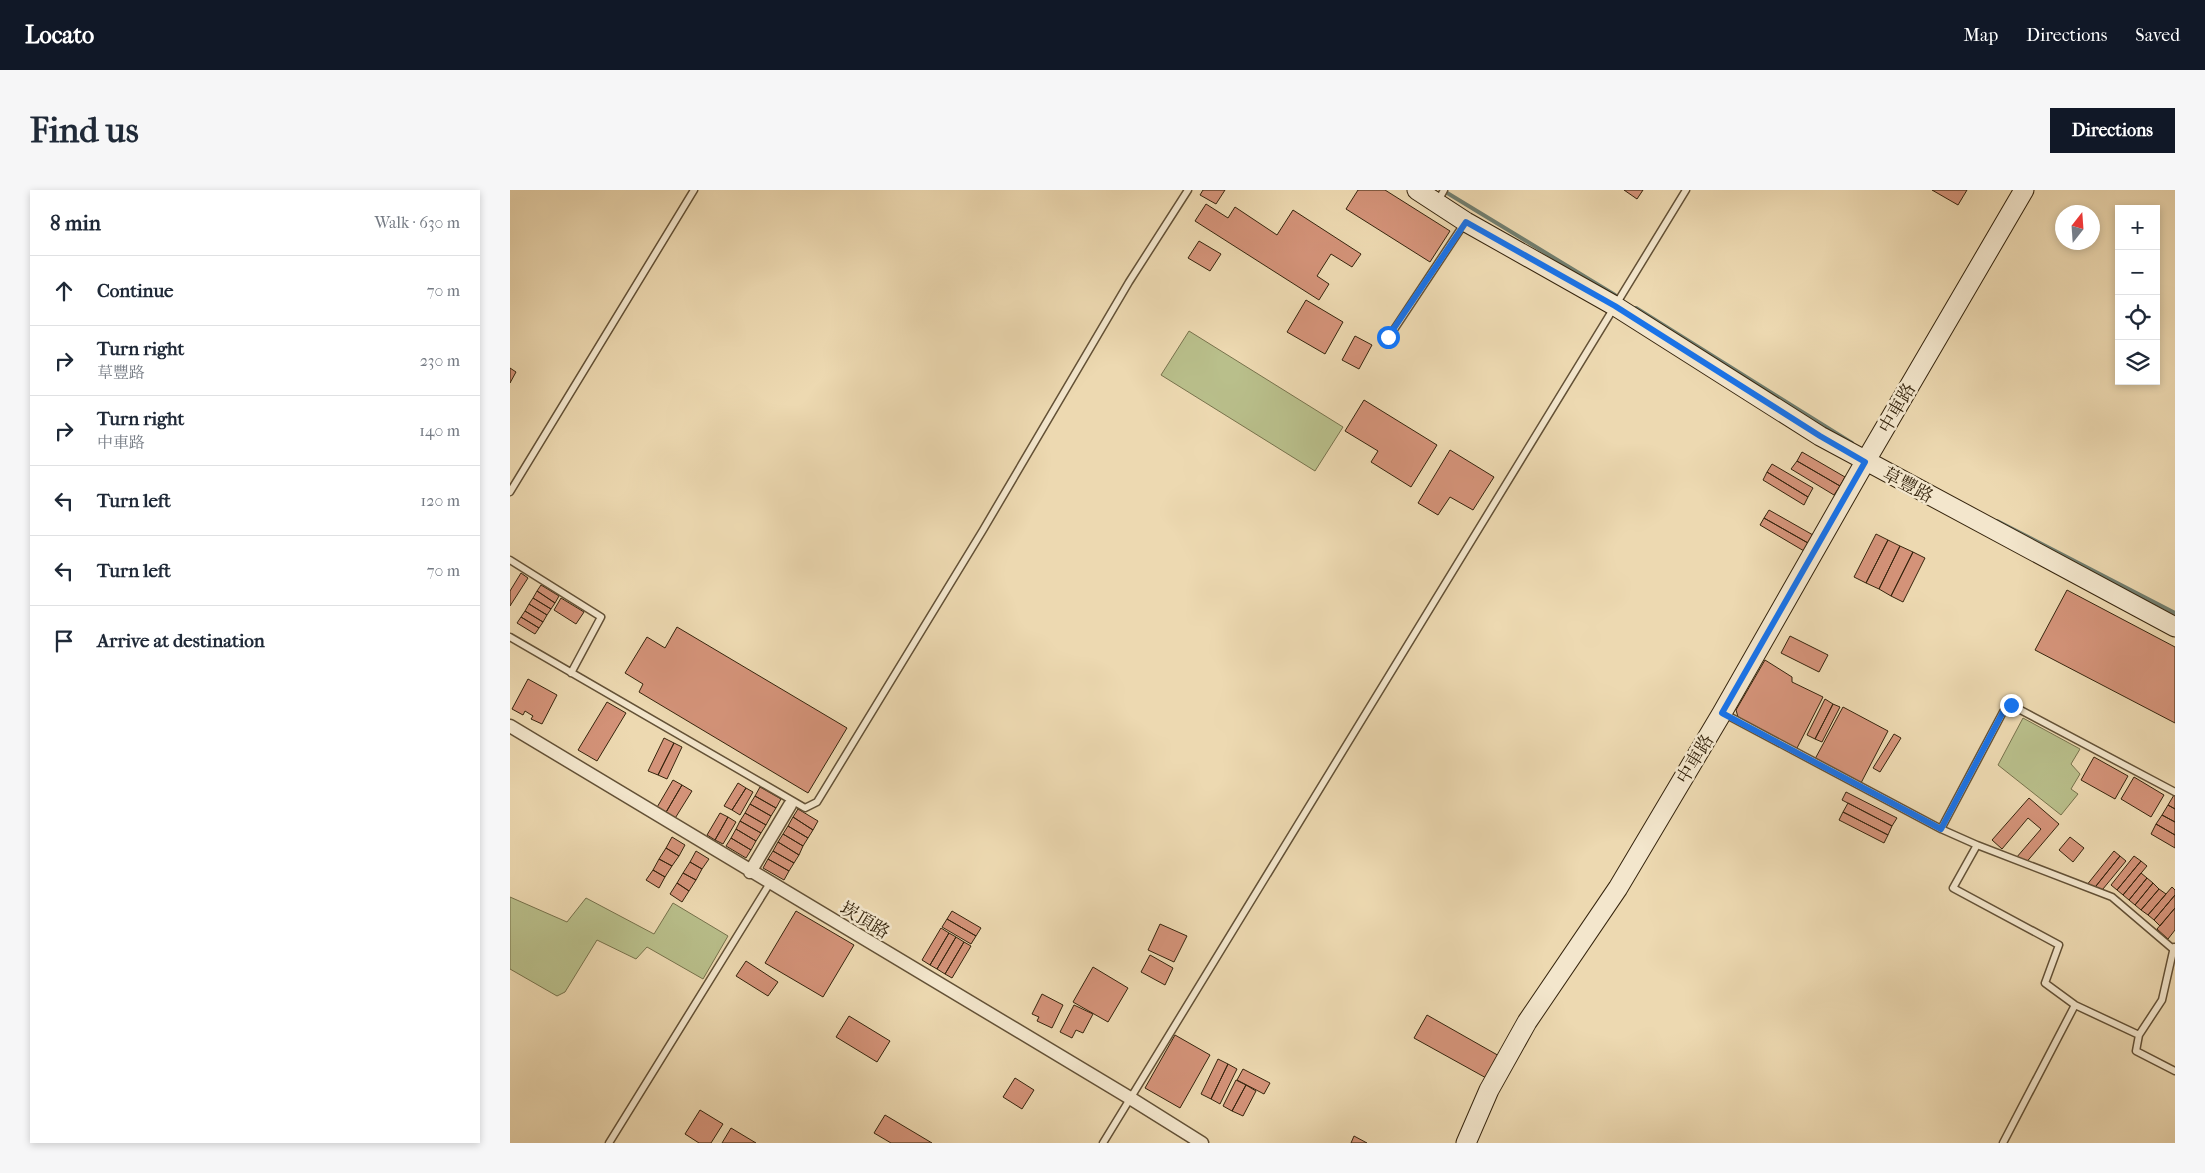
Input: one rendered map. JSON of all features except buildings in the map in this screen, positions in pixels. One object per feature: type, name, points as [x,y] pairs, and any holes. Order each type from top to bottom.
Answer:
[{"type":"street","name":"草豐路","points":[[1417,190],[1441,196],[1466,222],[1615,306],[1820,436],[1865,462],[2175,627]]},
{"type":"street","name":"中車路","points":[[1466,1143],[1489,1090],[1527,1022],[1618,888],[1722,713],[1865,462],[2024,190]]},
{"type":"street","name":"崁頂路","points":[[510,726],[1202,1143]]},
{"type":"street","points":[[750,872],[790,805]]},
{"type":"lane","points":[[510,492],[694,190]]},
{"type":"lane","points":[[510,637],[805,808],[817,802],[988,522],[1130,282],[1188,190]]},
{"type":"lane","points":[[1103,1143],[1686,190]]},
{"type":"lane","points":[[1388,337],[1466,222]]},
{"type":"lane","points":[[510,560],[601,617],[571,673]]},
{"type":"lane","points":[[1941,829],[2003,712],[2011,705],[2175,792]]},
{"type":"lane","points":[[1722,713],[1941,829],[1977,845],[2112,897],[2174,948],[2162,1000],[2139,1034],[2136,1051],[2175,1071]]},
{"type":"lane","points":[[1977,845],[1953,888],[2059,945],[2045,983],[2075,1005],[2139,1034]]},
{"type":"lane","points":[[609,1143],[770,883]]},
{"type":"lane","points":[[2003,1143],[2075,1005]]},
{"type":"green space","points":[[1189,331],[1343,427],[1315,471],[1161,375]]},
{"type":"green space","points":[[2023,718],[2080,749],[2071,764],[2080,774],[2071,789],[2078,794],[2061,815],[1998,765]]},
{"type":"green space","points":[[510,897],[567,922],[586,898],[654,934],[673,903],[728,936],[703,979],[647,947],[636,959],[597,940],[565,992],[557,996],[510,969]]},
{"type":"waterway","points":[[1444,191],[1615,295]]},
{"type":"waterway","points":[[1636,308],[1852,443]]},
{"type":"waterway","points":[[1997,521],[2175,613]]},
{"type":"route","points":[[1388,337],[1466,222],[1615,306],[1820,436],[1865,462],[1722,713],[1941,829],[2003,712],[2011,705]]}]
